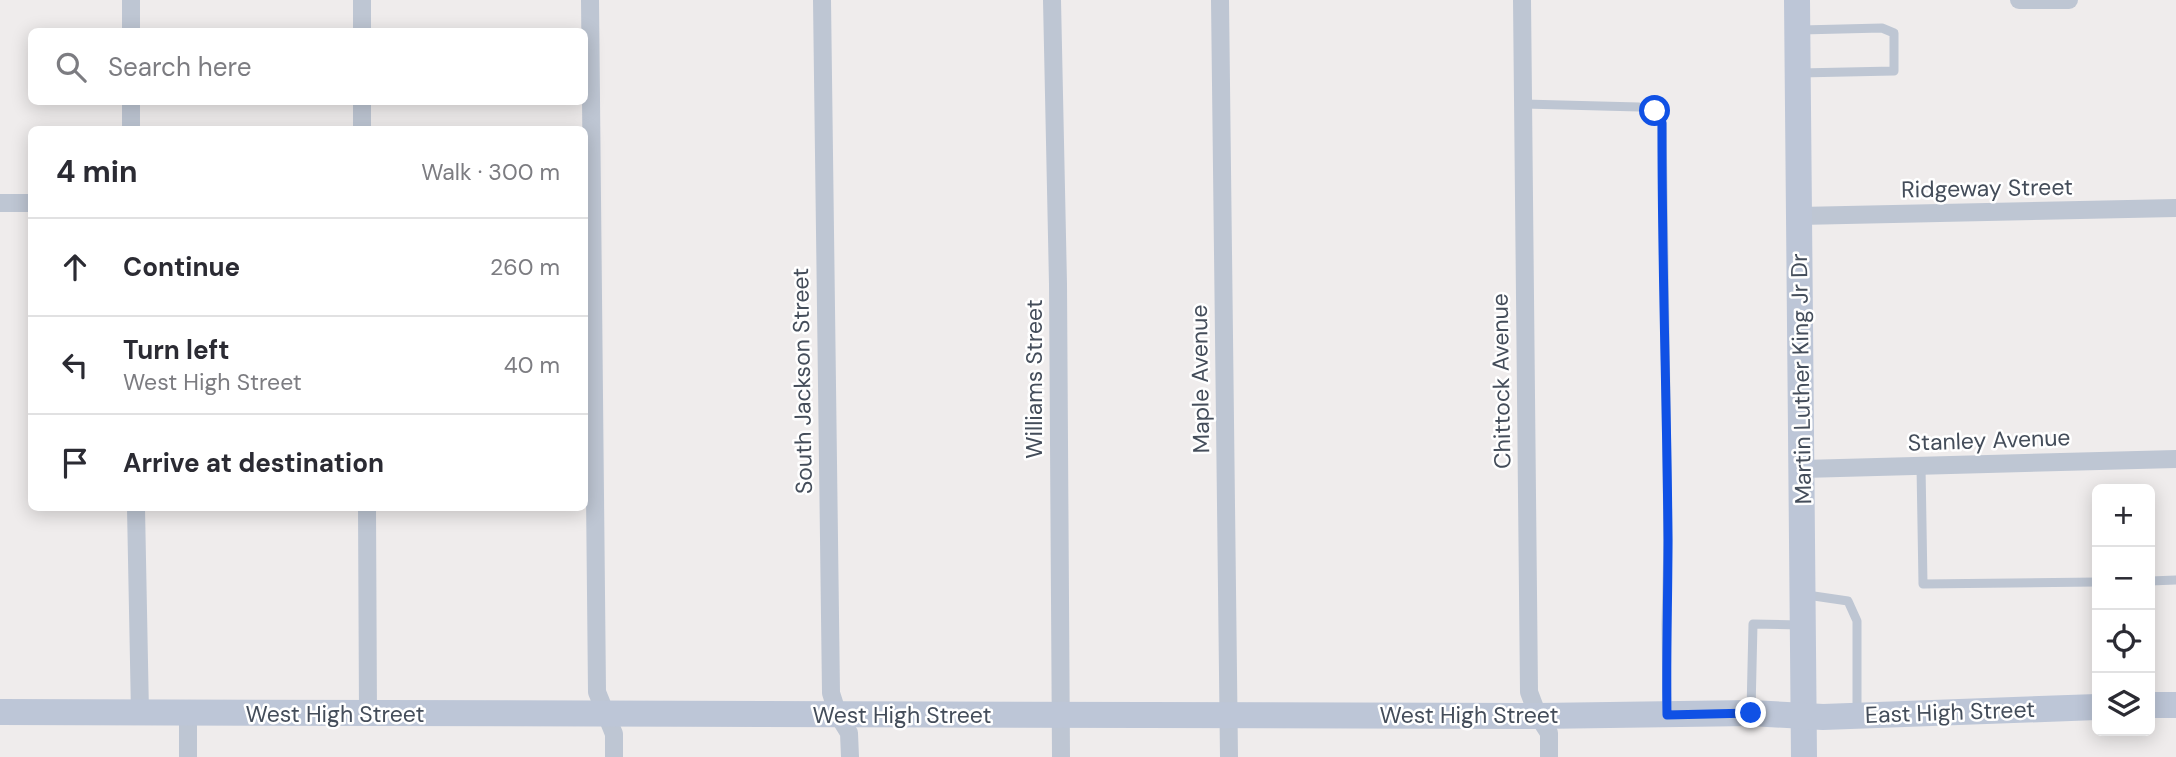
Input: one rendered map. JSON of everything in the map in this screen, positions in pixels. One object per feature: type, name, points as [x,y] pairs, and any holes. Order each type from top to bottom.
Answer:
[{"type":"street","points":[[131,0],[131,28]]},
{"type":"street","points":[[362,0],[362,28]]},
{"type":"street","points":[[590,0],[597,692],[614,734],[614,757]]},
{"type":"street","name":"South Jackson Street","points":[[822,0],[831,693],[838,715],[849,733],[850,757]]},
{"type":"street","name":"Williams Street","points":[[1052,0],[1058,298],[1061,757]]},
{"type":"street","name":"Maple Avenue","points":[[1220,0],[1229,757]]},
{"type":"street","name":"Chittock Avenue","points":[[1522,0],[1529,692],[1538,716],[1549,733],[1549,757]]},
{"type":"street","name":"Martin Luther King Jr Dr","points":[[1797,0],[1804,757]]},
{"type":"street","points":[[2019,0],[2069,0]]},
{"type":"street","points":[[131,105],[131,126]]},
{"type":"street","points":[[362,105],[362,126]]},
{"type":"street","points":[[0,203],[28,203]]},
{"type":"street","name":"Ridgeway Street","points":[[1799,216],[2176,208]]},
{"type":"street","name":"Stanley Avenue","points":[[1802,469],[2176,459]]},
{"type":"street","points":[[136,511],[140,713]]},
{"type":"street","points":[[367,511],[368,714]]},
{"type":"street","points":[[2155,705],[2176,705]]},
{"type":"street","name":"East High Street","points":[[1803,716],[2092,707]]},
{"type":"street","name":"West High Street","points":[[0,712],[1538,716],[1751,713],[1803,716]]},
{"type":"street","points":[[188,714],[188,757]]},
{"type":"lane","points":[[1797,30],[1882,28],[1894,33],[1894,71],[1797,73]]},
{"type":"lane","points":[[1522,104],[1639,107],[1655,111],[1662,123],[1668,541],[1667,715]]},
{"type":"lane","points":[[1921,466],[1923,584],[2092,582]]},
{"type":"lane","points":[[2155,581],[2176,580]]},
{"type":"lane","points":[[1802,595],[1848,601],[1857,621],[1856,716]]},
{"type":"lane","points":[[1751,713],[1753,624],[1802,625]]},
{"type":"route","points":[[1655,111],[1662,123],[1668,541],[1667,715],[1751,713]]}]
